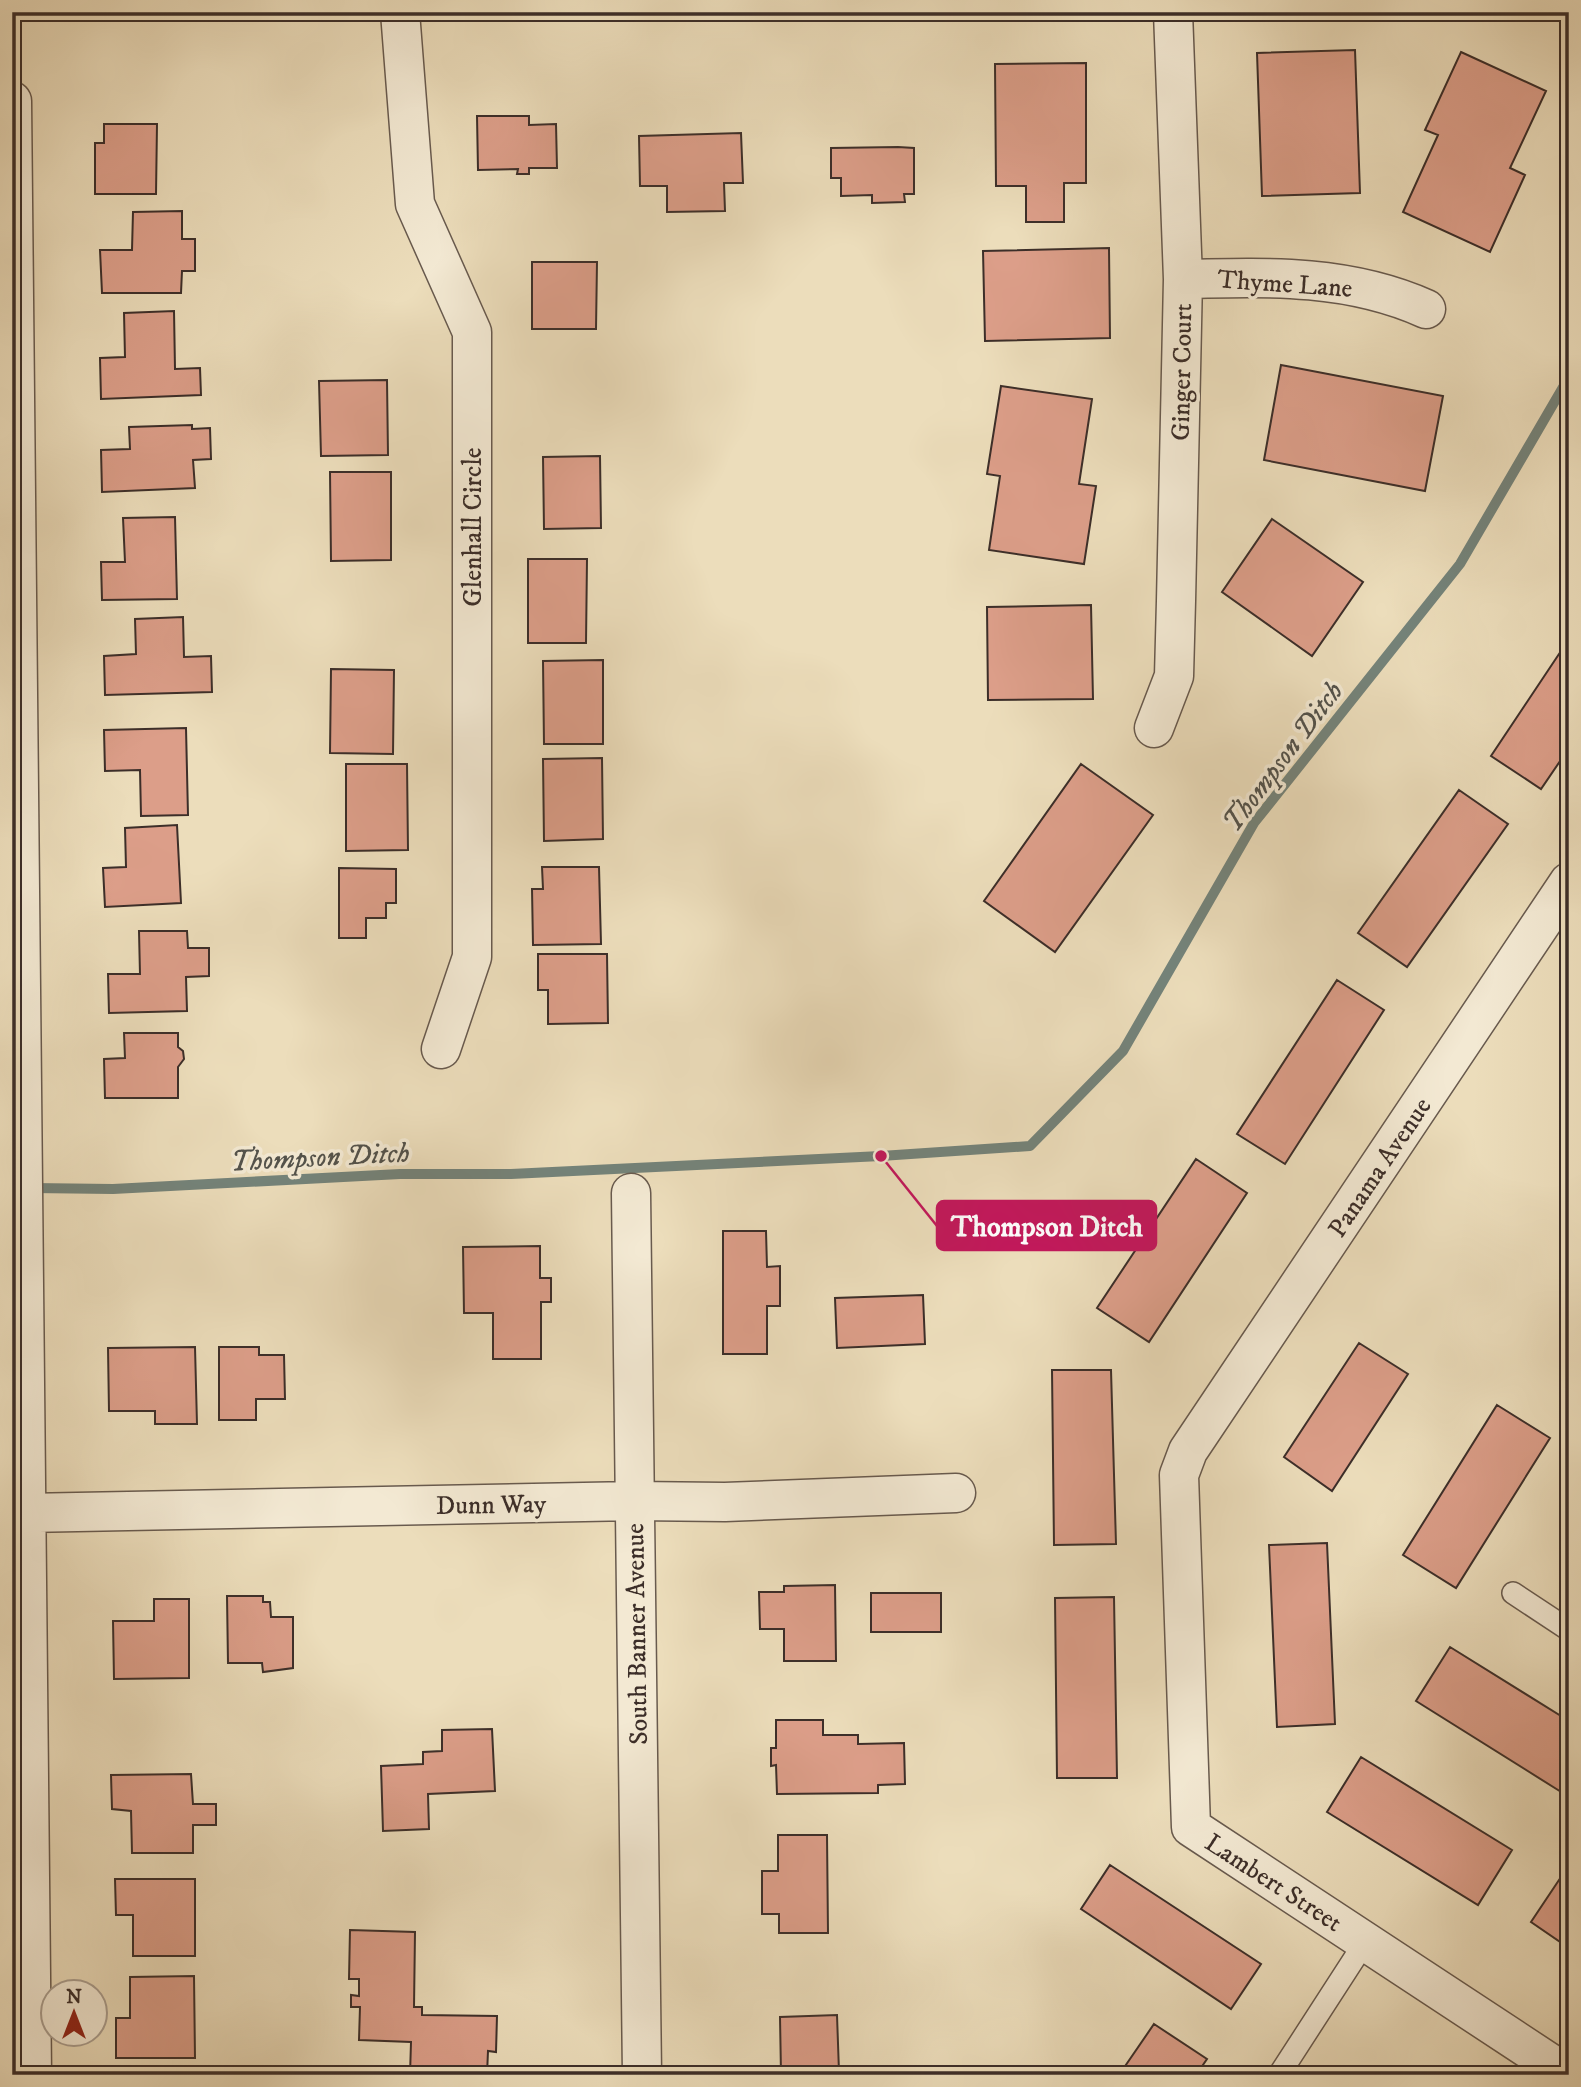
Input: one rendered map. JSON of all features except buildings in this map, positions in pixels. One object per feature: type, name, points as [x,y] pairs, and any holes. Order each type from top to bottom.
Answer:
[{"type":"street","name":"Glenhall Circle","points":[[400,12],[415,204],[472,332],[472,957],[441,1049]]},
{"type":"street","name":"Ginger Court","points":[[1154,728],[1174,676],[1183,279],[1174,12]]},
{"type":"street","points":[[12,101],[25,1130],[22,1238],[32,2075]]},
{"type":"street","name":"Thyme Lane","points":[[1183,279],[1319,280],[1388,293],[1426,309]]},
{"type":"street","name":"Panama Avenue","points":[[1188,1451],[1569,882]]},
{"type":"street","name":"South Banner Avenue","points":[[631,1193],[642,2075]]},
{"type":"street","name":"Lambert Street","points":[[1188,1451],[1179,1475],[1191,1827],[1565,2073],[1569,2072]]},
{"type":"street","name":"Dunn Way","points":[[26,1513],[635,1501],[725,1502],[956,1493]]},
{"type":"lane","points":[[1513,1592],[1569,1630]]},
{"type":"lane","points":[[1279,2075],[1365,1942]]},
{"type":"waterway","name":"Thompson Ditch","points":[[31,1188],[113,1189],[400,1174],[511,1174],[1030,1146],[1123,1051],[1254,823],[1460,564],[1569,377]]},
{"type":"place","name":"Thompson Ditch","points":[[881,1156]]}]
